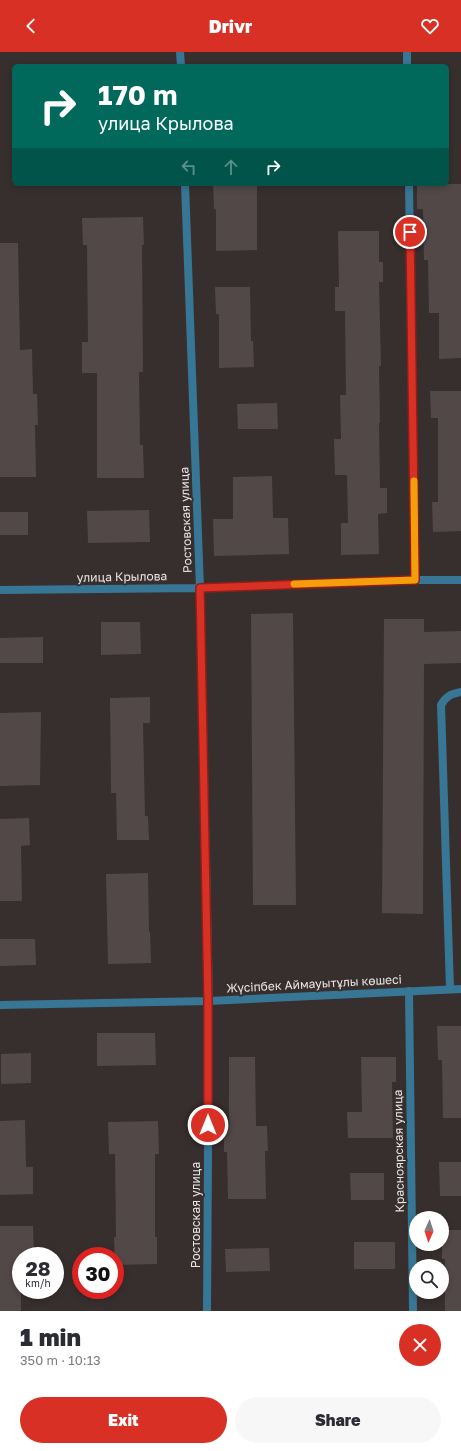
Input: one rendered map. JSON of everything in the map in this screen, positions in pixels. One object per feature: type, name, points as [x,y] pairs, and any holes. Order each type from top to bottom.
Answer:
[{"type":"street","points":[[180,52],[181,64]]},
{"type":"street","points":[[407,52],[407,64]]},
{"type":"street","name":"Ростовская улица","points":[[185,186],[200,588],[208,1001],[207,1311]]},
{"type":"street","points":[[409,186],[415,580]]},
{"type":"street","name":"улица Крылова","points":[[0,590],[200,588],[415,580],[461,580]]},
{"type":"street","points":[[450,989],[441,705],[447,696],[461,692]]},
{"type":"street","name":"Жүсіпбек Аймауытұлы көшесі","points":[[0,1006],[208,1001],[461,989]]},
{"type":"street","name":"Красноярская улица","points":[[409,991],[413,1311]]},
{"type":"building","points":[[449,184],[461,184],[461,358],[439,359],[439,313],[429,313],[428,260],[424,260],[423,209],[417,209],[417,186],[449,186]]},
{"type":"building","points":[[213,186],[257,186],[257,250],[216,251],[216,209],[214,209]]},
{"type":"building","points":[[143,217],[143,372],[139,372],[140,445],[143,445],[144,478],[97,478],[97,373],[82,373],[82,342],[88,342],[87,245],[83,245],[82,218]]},
{"type":"building","points":[[338,231],[379,231],[379,262],[383,262],[383,282],[379,282],[381,366],[379,366],[380,488],[387,488],[387,513],[378,514],[379,554],[341,555],[341,523],[348,523],[347,475],[335,475],[334,439],[341,439],[340,395],[346,395],[345,311],[335,311],[335,287],[339,287]]},
{"type":"building","points":[[0,243],[18,243],[20,350],[32,349],[33,394],[37,394],[38,425],[35,425],[36,477],[0,477]]},
{"type":"building","points":[[215,287],[250,287],[251,341],[253,341],[254,367],[219,368],[219,314],[216,314]]},
{"type":"building","points":[[430,391],[461,391],[461,531],[433,532],[432,502],[438,502],[438,418],[431,418]]},
{"type":"building","points":[[277,403],[278,429],[238,429],[237,404]]},
{"type":"building","points":[[272,476],[273,518],[288,518],[289,554],[214,556],[213,519],[233,519],[233,477]]},
{"type":"building","points":[[149,510],[150,542],[88,543],[87,511]]},
{"type":"building","points":[[0,512],[28,512],[28,535],[0,535]]},
{"type":"building","points":[[293,613],[296,905],[253,905],[251,614]]},
{"type":"building","points":[[384,619],[424,619],[424,632],[461,631],[461,663],[424,664],[423,914],[382,913]]},
{"type":"building","points":[[101,622],[140,622],[141,654],[101,655]]},
{"type":"building","points":[[43,637],[43,663],[0,663],[0,638]]},
{"type":"building","points":[[150,697],[150,723],[143,723],[145,816],[148,816],[149,840],[117,840],[116,793],[111,793],[110,698]]},
{"type":"building","points":[[41,712],[40,785],[0,786],[0,713]]},
{"type":"building","points":[[29,818],[30,845],[21,846],[22,901],[0,901],[0,819]]},
{"type":"building","points":[[148,873],[151,963],[108,964],[106,874]]},
{"type":"building","points":[[0,939],[35,939],[36,965],[0,966]]},
{"type":"building","points":[[437,1026],[461,1026],[461,1118],[443,1118],[442,1060],[438,1060]]},
{"type":"building","points":[[97,1033],[155,1033],[156,1065],[97,1066]]},
{"type":"building","points":[[31,1053],[31,1083],[1,1084],[1,1054]]},
{"type":"building","points":[[229,1057],[255,1057],[256,1126],[267,1126],[268,1151],[265,1151],[266,1199],[228,1199],[227,1152],[224,1152],[224,1126],[229,1126]]},
{"type":"building","points":[[361,1057],[396,1057],[396,1082],[392,1082],[393,1138],[348,1138],[347,1112],[362,1112]]},
{"type":"building","points":[[25,1120],[26,1167],[33,1167],[33,1194],[0,1195],[0,1121]]},
{"type":"building","points":[[158,1121],[159,1154],[155,1154],[155,1237],[157,1237],[157,1264],[124,1265],[124,1247],[114,1247],[114,1237],[116,1237],[115,1154],[109,1154],[108,1122]]},
{"type":"building","points":[[439,1162],[461,1162],[461,1196],[440,1196]]},
{"type":"building","points":[[350,1173],[384,1173],[384,1200],[351,1200]]},
{"type":"building","points":[[0,1226],[33,1226],[34,1247],[12,1247],[12,1299],[21,1299],[21,1311],[0,1311]]},
{"type":"building","points":[[449,1230],[461,1230],[461,1311],[445,1311],[445,1299],[449,1299],[449,1259],[442,1259],[442,1251],[449,1251]]},
{"type":"building","points":[[354,1242],[395,1242],[395,1269],[354,1269]]},
{"type":"building","points":[[269,1248],[270,1271],[226,1272],[225,1249]]},
{"type":"slow traffic","points":[[294,584],[415,580],[414,481]]},
{"type":"route","points":[[208,1125],[208,1001],[200,588],[415,580],[410,232]]}]
